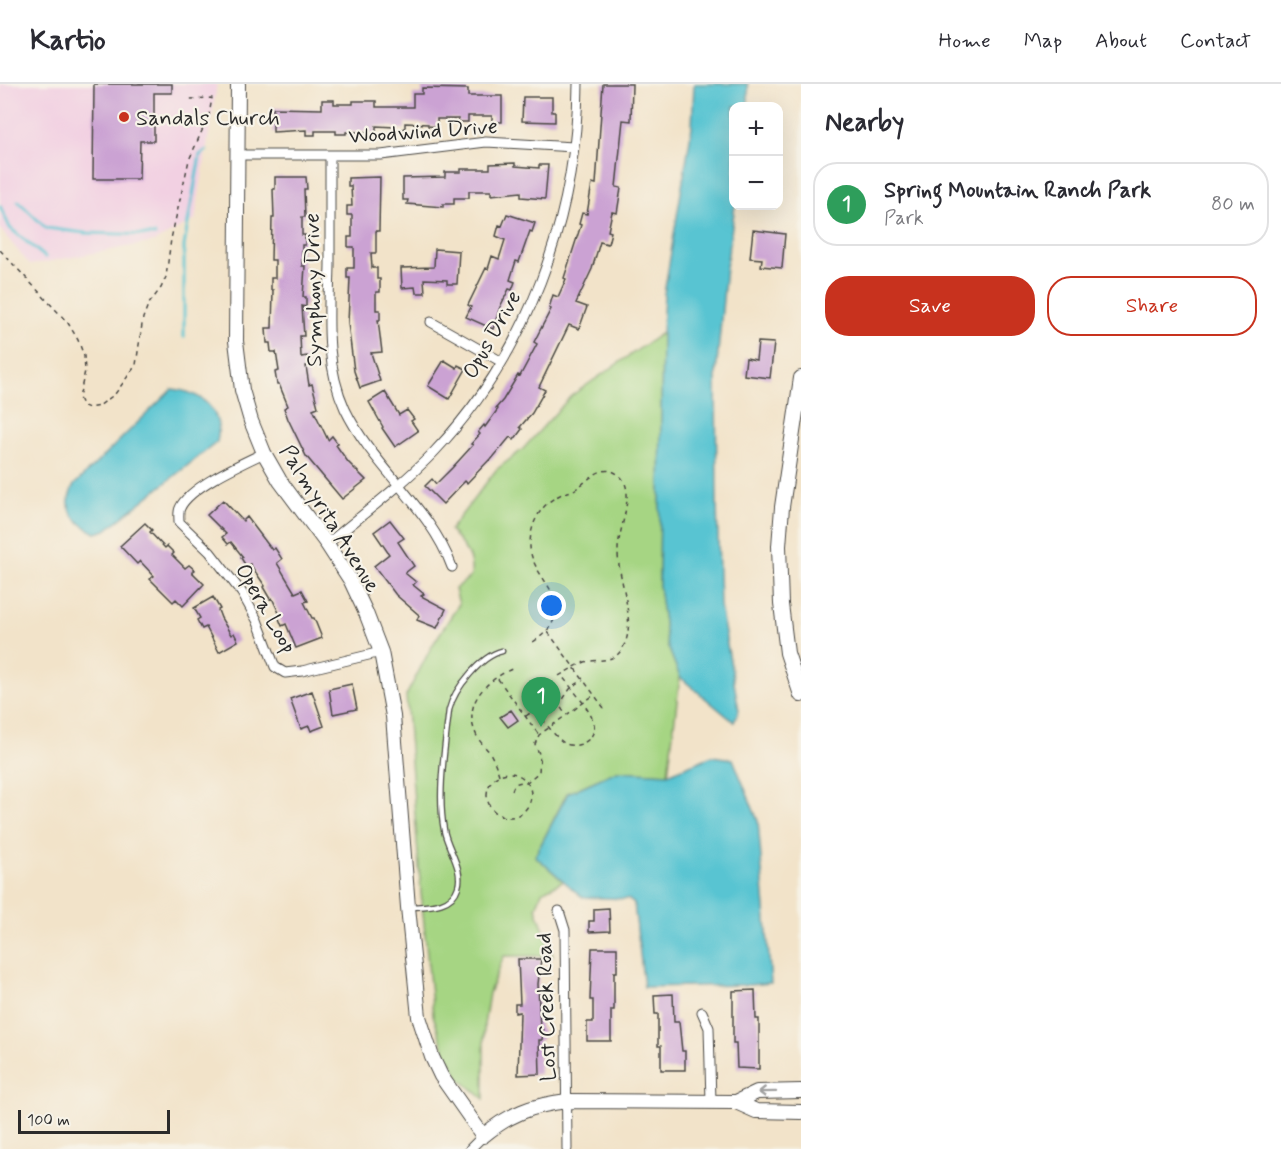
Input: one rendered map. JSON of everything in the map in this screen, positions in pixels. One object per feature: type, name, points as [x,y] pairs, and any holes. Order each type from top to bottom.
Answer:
[{"type":"street","name":"Palmyrita Avenue","points":[[238,84],[236,283],[238,368],[251,421],[264,453],[280,481],[327,544],[358,597],[381,652],[393,716],[419,1017],[432,1057],[450,1091],[483,1136]]},
{"type":"street","name":"Opus Drive","points":[[327,544],[400,485],[434,452],[457,425],[502,362],[537,290],[555,240],[568,192],[574,147],[578,84]]},
{"type":"street","name":"Woodwind Drive","points":[[238,155],[399,154],[486,142],[574,147]]},
{"type":"street","name":"Symphony Drive","points":[[330,156],[328,317],[329,352],[336,384],[346,410],[366,444],[400,485],[445,549],[452,567]]},
{"type":"street","points":[[431,322],[502,362]]},
{"type":"street","points":[[801,378],[782,507],[779,546],[781,604],[787,653],[801,695]]},
{"type":"street","name":"Opera Loop","points":[[264,453],[229,470],[187,498],[179,509],[179,522],[210,552],[242,593],[257,621],[275,667],[285,673],[302,671],[381,652]]},
{"type":"street","name":"Lost Creek Road","points":[[559,911],[565,930],[567,1149]]},
{"type":"street","points":[[702,1012],[709,1028],[711,1102]]},
{"type":"street","points":[[736,1102],[757,1092],[801,1091]]},
{"type":"street","points":[[470,1149],[496,1125],[513,1115],[543,1104],[567,1101],[736,1102],[756,1111],[801,1112]]},
{"type":"lane","points":[[408,907],[447,902],[458,887],[459,874],[447,844],[441,809],[449,710],[462,684],[493,653],[502,651]]},
{"type":"path","points":[[0,250],[68,323],[84,356],[85,370],[79,398],[82,405],[89,408],[99,406],[115,394],[136,365],[143,318],[148,305],[166,277],[171,239],[189,160],[208,114],[212,98],[188,99]]},
{"type":"path","points":[[533,642],[548,632],[554,623],[558,604],[531,556],[531,534],[534,523],[544,505],[554,498],[573,491],[592,475],[613,471],[627,487],[618,560],[627,607],[627,638],[619,654],[609,659],[586,662],[557,677]]},
{"type":"path","points":[[548,632],[604,708]]},
{"type":"path","points":[[499,775],[491,754],[477,737],[471,713],[478,693],[512,669]]},
{"type":"path","points":[[534,694],[539,713],[560,741],[582,745],[588,741],[593,731],[594,721],[561,674]]},
{"type":"path","points":[[498,678],[539,735]]},
{"type":"path","points":[[539,713],[551,710],[564,702],[571,688],[583,680]]},
{"type":"path","points":[[551,693],[566,715]]},
{"type":"path","points":[[512,791],[519,782],[528,783],[541,767],[540,756],[535,744],[539,735],[594,695]]},
{"type":"path","points":[[526,716],[537,708]]},
{"type":"path","points":[[512,773],[528,783],[531,794],[528,806],[519,815],[507,817],[496,812],[489,802],[487,796],[490,784],[499,775],[512,773]]},
{"type":"shaded area","points":[[0,84],[217,84],[195,220],[154,242],[30,265],[0,229]]},
{"type":"green space","points":[[662,333],[659,586],[667,644],[680,677],[668,774],[617,771],[567,793],[535,856],[563,881],[542,892],[536,908],[553,956],[504,956],[489,993],[484,1025],[484,1099],[459,1078],[444,1049],[433,1015],[406,696],[432,646],[459,604],[455,589],[471,576],[469,556],[450,530],[496,470],[523,449],[571,396]]},
{"type":"water","points":[[694,84],[748,84],[748,102],[729,102],[729,210],[734,210],[726,267],[716,374],[720,606],[739,710],[734,722],[680,677],[667,644],[659,586],[664,294],[692,127]]},
{"type":"water","points":[[172,389],[192,394],[208,405],[217,421],[217,442],[106,530],[96,533],[88,529],[76,519],[69,508],[70,494],[74,485]]},
{"type":"water","points":[[712,756],[733,759],[758,821],[771,983],[644,987],[634,904],[628,899],[582,897],[535,856],[568,793],[617,771],[668,774]]},
{"type":"building","name":"Sandals Church","points":[[94,84],[172,84],[172,93],[154,93],[154,141],[140,141],[139,179],[93,179]]},
{"type":"building","points":[[603,84],[632,84],[631,121],[623,120],[616,187],[621,188],[617,213],[612,212],[608,244],[600,242],[592,269],[576,303],[587,307],[579,329],[569,325],[539,387],[545,390],[514,440],[510,437],[491,460],[467,483],[465,481],[443,504],[425,486],[432,479],[436,484],[452,468],[473,445],[471,444],[480,434],[478,432],[484,425],[485,427],[498,409],[496,408],[518,375],[520,376],[537,344],[534,342],[551,309],[549,308],[553,295],[558,297],[566,279],[564,278],[581,225],[579,224],[582,213],[587,214],[592,183],[596,184]]},
{"type":"building","points":[[422,88],[468,89],[468,96],[502,96],[502,122],[492,122],[492,116],[468,116],[468,122],[458,122],[458,119],[437,119],[437,127],[428,126],[428,124],[405,123],[405,129],[376,126],[376,135],[367,135],[367,132],[336,134],[336,131],[315,131],[315,135],[306,135],[306,130],[273,132],[273,108],[322,109],[322,100],[334,100],[334,104],[376,101],[376,107],[413,107],[413,94],[422,94]]},
{"type":"building","points":[[523,97],[552,97],[555,122],[522,121]]},
{"type":"building","points":[[515,163],[515,166],[539,168],[539,165],[548,165],[545,199],[521,197],[521,192],[491,195],[491,191],[469,191],[469,198],[454,198],[454,204],[443,204],[443,207],[407,204],[408,200],[403,200],[403,178],[445,177],[445,172],[461,172],[461,169],[490,169],[490,164]]},
{"type":"building","points":[[275,177],[306,177],[305,217],[302,217],[302,235],[305,235],[305,245],[302,245],[302,266],[305,266],[303,297],[306,297],[306,307],[302,306],[304,336],[300,336],[301,357],[307,356],[309,385],[312,384],[318,407],[313,409],[328,440],[332,436],[348,462],[366,480],[342,499],[306,456],[288,419],[284,408],[288,406],[277,384],[275,372],[279,371],[276,352],[271,352],[270,343],[267,343],[266,328],[272,328],[271,278],[275,278],[275,260],[271,260]]},
{"type":"building","points":[[380,177],[379,231],[376,231],[376,253],[371,253],[372,268],[377,268],[377,279],[380,279],[380,292],[376,292],[376,310],[380,310],[380,320],[378,320],[382,352],[371,353],[380,381],[360,388],[354,371],[348,323],[350,278],[347,278],[347,268],[354,268],[354,247],[348,247],[348,237],[352,237],[352,215],[347,215],[347,206],[352,206],[351,186],[348,186],[348,178]]},
{"type":"building","points":[[507,214],[535,223],[519,262],[516,261],[510,280],[515,282],[500,307],[493,329],[466,317],[471,307],[468,305],[486,268],[488,269],[492,256],[499,259],[505,240],[496,236],[499,225],[502,226]]},
{"type":"building","points":[[753,230],[785,234],[782,268],[761,266],[762,259],[750,258]]},
{"type":"building","points":[[435,249],[459,251],[457,284],[447,284],[447,280],[424,279],[425,293],[416,293],[415,287],[402,288],[401,268],[434,267]]},
{"type":"building","points":[[758,342],[774,343],[770,378],[744,375],[746,358],[756,360]]},
{"type":"building","points":[[444,360],[457,368],[458,365],[466,369],[449,399],[428,386]]},
{"type":"building","points":[[385,392],[399,415],[407,410],[414,419],[411,421],[418,431],[395,447],[369,402]]},
{"type":"building","points":[[223,500],[243,521],[247,517],[272,550],[275,548],[282,559],[277,563],[295,593],[302,590],[308,601],[304,602],[322,638],[296,648],[286,624],[282,626],[278,616],[280,615],[272,598],[270,599],[263,587],[265,586],[250,564],[246,566],[241,558],[243,557],[231,542],[228,544],[222,537],[226,534],[207,515]]},
{"type":"building","points":[[390,520],[404,538],[398,542],[414,566],[405,573],[416,582],[413,585],[424,594],[421,596],[446,609],[437,628],[417,620],[419,615],[396,595],[374,566],[389,554],[374,532]]},
{"type":"building","points":[[145,523],[152,530],[150,532],[165,548],[167,546],[174,553],[172,555],[185,568],[189,565],[195,570],[192,572],[204,584],[183,606],[176,599],[173,602],[150,579],[154,576],[140,561],[137,564],[120,546]]},
{"type":"building","points":[[213,597],[220,609],[218,610],[221,618],[231,635],[234,633],[238,641],[219,652],[206,627],[202,629],[197,620],[200,618],[194,608]]},
{"type":"building","points":[[352,684],[357,709],[333,714],[329,689]]},
{"type":"building","points":[[312,691],[324,726],[311,731],[309,726],[301,729],[290,699]]},
{"type":"building","points":[[511,710],[518,720],[508,727],[500,717]]},
{"type":"building","points":[[609,908],[610,931],[589,932],[589,921],[594,921],[594,909]]},
{"type":"building","points":[[592,948],[617,948],[617,972],[614,972],[614,1010],[611,1010],[611,1041],[587,1041],[587,1022],[593,1022],[593,1000],[590,1000]]},
{"type":"building","points":[[518,959],[541,959],[538,984],[540,1030],[543,1030],[542,1040],[539,1040],[540,1074],[518,1075],[520,1012],[515,1013],[515,1004],[520,1004]]},
{"type":"building","points":[[755,990],[756,1019],[759,1019],[759,1069],[737,1068],[736,1043],[733,1043],[733,991]]},
{"type":"building","points":[[673,994],[674,1022],[679,1022],[682,1051],[685,1051],[685,1070],[661,1070],[661,1046],[658,1046],[658,1014],[655,1014],[654,995]]},
{"type":"waterway","points":[[184,337],[184,246],[200,155],[207,150]]},
{"type":"waterway","points":[[18,201],[46,228],[85,233],[155,235]]},
{"type":"waterway","points":[[0,206],[10,228],[45,257]]},
{"type":"place","name":"Sandals Church","points":[[124,117]]},
{"type":"place","name":"Spring Mountain Ranch Park","points":[[541,727]]}]
